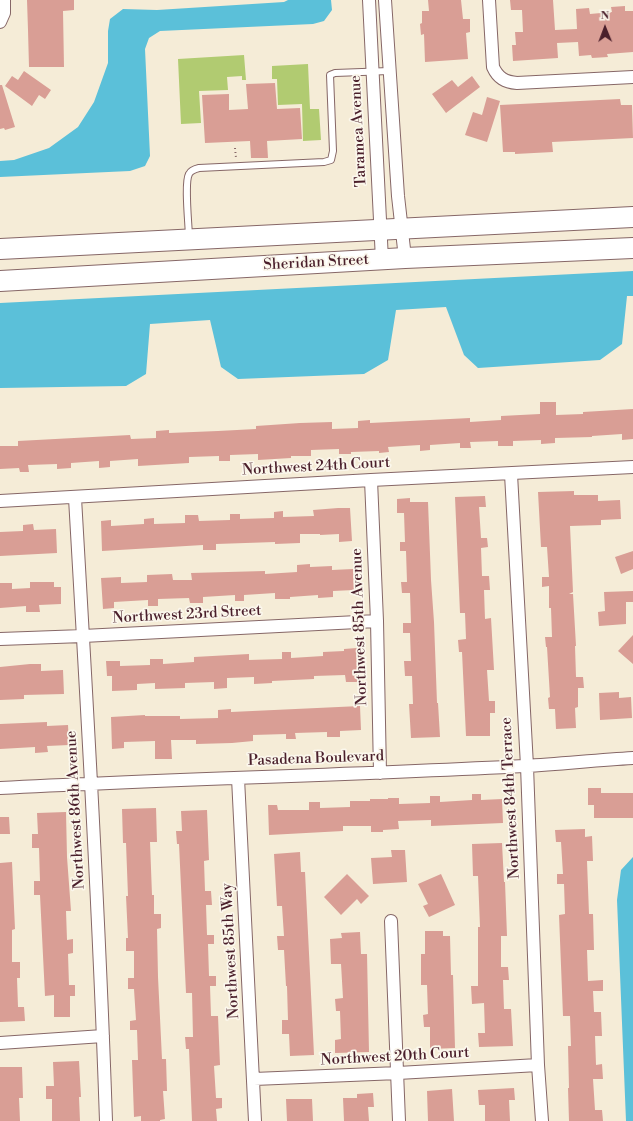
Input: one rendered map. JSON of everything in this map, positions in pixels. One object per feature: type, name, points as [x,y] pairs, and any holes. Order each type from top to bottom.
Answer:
[{"type":"main road","name":"Sheridan Street","points":[[0,249],[633,217]]},
{"type":"main road","name":"Sheridan Street","points":[[0,281],[405,258],[633,248]]},
{"type":"street","points":[[0,22],[4,13],[4,0]]},
{"type":"street","name":"Taramea Avenue","points":[[369,0],[382,260]]},
{"type":"street","points":[[385,0],[389,71],[405,258]]},
{"type":"street","points":[[489,0],[493,67],[496,74],[502,80],[517,83],[633,77]]},
{"type":"street","name":"Northwest 24th Court","points":[[0,501],[633,467]]},
{"type":"street","name":"Northwest 84th Terrace","points":[[511,474],[527,766],[538,1065],[542,1121]]},
{"type":"street","name":"Northwest 85th Avenue","points":[[371,480],[380,773]]},
{"type":"street","name":"Northwest 86th Avenue","points":[[75,498],[91,783],[106,1121]]},
{"type":"street","name":"Northwest 23rd Street","points":[[0,639],[376,621]]},
{"type":"street","name":"Pasadena Boulevard","points":[[0,788],[91,783],[380,773],[527,766],[633,758]]},
{"type":"street","name":"Northwest 85th Way","points":[[238,778],[255,1121]]},
{"type":"street","points":[[391,921],[399,1121]]},
{"type":"street","points":[[0,1043],[103,1036]]},
{"type":"street","name":"Northwest 20th Court","points":[[254,1079],[538,1065]]},
{"type":"lane","points":[[189,239],[187,181],[190,172],[199,168],[324,162],[331,160],[333,151],[330,75],[335,73],[389,71]]},
{"type":"path","points":[[235,148],[236,159]]},
{"type":"green space","points":[[244,55],[246,80],[242,80],[242,76],[227,77],[228,90],[199,91],[201,123],[181,124],[178,59]]},
{"type":"green space","points":[[308,64],[310,109],[319,109],[321,140],[303,141],[302,104],[278,105],[277,79],[272,79],[272,66]]},
{"type":"water","points":[[288,0],[331,0],[332,10],[324,21],[313,24],[160,31],[149,38],[145,49],[150,156],[145,166],[130,171],[0,177],[0,161],[14,160],[49,148],[78,127],[94,102],[108,63],[108,31],[110,19],[123,9],[157,10],[284,2]]},
{"type":"water","points":[[633,271],[633,296],[627,296],[622,344],[600,360],[478,368],[464,355],[446,307],[396,310],[388,360],[364,374],[238,379],[221,367],[210,320],[150,324],[146,374],[126,386],[0,388],[0,303]]},
{"type":"water","points":[[633,857],[633,1121],[626,1121],[617,900],[621,870]]},
{"type":"building","points":[[27,0],[74,0],[74,10],[63,11],[64,67],[29,67]]},
{"type":"building","points":[[428,0],[461,0],[463,19],[470,19],[470,32],[466,33],[468,59],[425,62],[424,34],[421,35],[420,24],[422,23],[422,11],[429,11]]},
{"type":"building","points":[[510,0],[553,0],[555,30],[577,29],[576,9],[589,8],[590,14],[612,12],[611,7],[625,6],[625,11],[633,11],[633,52],[607,54],[608,57],[592,58],[591,55],[579,56],[578,42],[557,43],[558,58],[513,61],[512,45],[516,45],[515,32],[523,32],[522,10],[511,10]]},
{"type":"building","points":[[24,71],[51,90],[45,99],[39,95],[32,106],[5,86],[12,76],[18,80]]},
{"type":"building","points":[[472,76],[480,87],[446,113],[432,94],[452,80],[458,87]]},
{"type":"building","points":[[275,83],[277,109],[300,108],[302,139],[267,141],[268,158],[251,158],[250,141],[205,143],[202,95],[229,94],[229,110],[248,109],[246,84]]},
{"type":"building","points":[[0,85],[2,85],[15,127],[5,130],[4,128],[0,129]]},
{"type":"building","points":[[487,97],[500,101],[487,142],[465,135],[473,112],[482,115]]},
{"type":"building","points":[[620,99],[621,105],[632,105],[633,138],[552,142],[553,152],[515,154],[515,152],[503,152],[500,105]]},
{"type":"building","points":[[540,402],[556,402],[556,415],[633,409],[633,439],[622,440],[622,434],[592,437],[555,438],[555,443],[541,444],[541,440],[513,441],[513,446],[498,446],[498,441],[470,442],[471,448],[460,448],[460,443],[430,445],[430,450],[420,451],[420,445],[388,447],[389,452],[379,453],[379,451],[339,454],[339,449],[311,450],[311,456],[291,456],[291,458],[258,460],[258,454],[230,455],[230,461],[219,461],[219,456],[189,457],[189,463],[138,466],[138,459],[110,461],[110,467],[99,468],[99,461],[71,463],[71,468],[57,469],[57,464],[28,465],[29,472],[20,472],[19,468],[0,469],[0,446],[18,446],[18,441],[130,435],[131,439],[156,438],[156,431],[169,430],[169,433],[256,429],[256,426],[300,423],[332,422],[332,429],[358,428],[358,421],[370,420],[370,423],[470,418],[470,422],[501,420],[501,416],[540,414]]},
{"type":"building","points":[[574,491],[574,495],[598,495],[598,501],[620,500],[621,519],[601,520],[601,525],[570,526],[573,592],[569,594],[573,594],[576,677],[583,677],[584,688],[578,688],[578,707],[575,708],[576,728],[556,729],[555,709],[549,709],[548,698],[550,697],[545,637],[552,637],[551,608],[549,608],[549,586],[542,587],[542,577],[549,577],[547,547],[541,547],[538,492]]},
{"type":"building","points":[[485,496],[486,507],[479,507],[481,538],[487,538],[488,547],[481,548],[482,576],[489,576],[490,590],[484,590],[485,619],[491,618],[494,670],[487,670],[489,701],[495,701],[495,713],[490,713],[490,736],[466,736],[462,652],[459,652],[458,640],[466,639],[465,613],[460,613],[455,497]]},
{"type":"building","points":[[410,498],[410,502],[428,502],[437,703],[440,737],[411,738],[409,704],[413,704],[412,676],[405,676],[404,661],[411,661],[410,633],[403,633],[403,623],[411,623],[410,593],[402,593],[401,582],[407,582],[406,551],[400,551],[400,542],[405,542],[404,513],[397,513],[397,499]]},
{"type":"building","points":[[350,508],[352,541],[339,542],[339,534],[300,534],[300,543],[275,544],[275,542],[216,544],[216,550],[203,550],[203,545],[102,551],[101,521],[111,520],[111,526],[144,524],[144,519],[154,518],[154,524],[185,523],[185,515],[198,515],[199,521],[230,520],[230,514],[240,514],[240,519],[274,518],[274,512],[283,511],[283,517],[314,516],[313,510]]},
{"type":"building","points":[[33,524],[34,530],[56,529],[57,553],[0,556],[0,532],[23,531],[23,525]]},
{"type":"building","points":[[633,551],[633,569],[621,574],[615,557]]},
{"type":"building","points":[[310,564],[310,567],[332,566],[332,570],[353,569],[354,590],[333,591],[333,597],[318,598],[318,595],[290,597],[290,599],[275,599],[275,593],[244,595],[244,601],[235,601],[235,595],[203,597],[203,603],[190,603],[189,598],[158,599],[158,606],[148,606],[148,600],[114,602],[114,608],[103,609],[101,578],[121,577],[121,583],[147,582],[147,575],[172,574],[173,580],[192,580],[191,573],[265,571],[265,574],[297,572],[297,565]]},
{"type":"building","points":[[30,582],[54,582],[54,587],[61,587],[61,604],[39,605],[40,612],[26,612],[26,606],[0,608],[0,583],[12,583],[12,589],[30,588]]},
{"type":"building","points":[[633,591],[633,602],[626,602],[626,624],[599,626],[598,612],[605,611],[604,592]]},
{"type":"building","points":[[633,635],[633,664],[618,651]]},
{"type":"building","points":[[357,648],[359,682],[346,682],[345,675],[314,676],[314,679],[272,681],[272,683],[254,684],[254,677],[227,678],[227,688],[214,689],[214,682],[185,683],[185,688],[155,689],[155,683],[137,684],[137,690],[112,691],[112,676],[107,676],[106,661],[120,661],[120,666],[150,665],[150,659],[163,659],[163,664],[194,662],[194,657],[249,654],[249,660],[282,659],[282,652],[291,652],[291,658],[323,656],[323,652],[344,651],[344,649]]},
{"type":"building","points":[[41,664],[41,671],[63,670],[64,694],[24,695],[24,699],[0,700],[0,667]]},
{"type":"building","points":[[619,692],[619,698],[631,697],[632,718],[600,720],[599,693]]},
{"type":"building","points":[[360,706],[361,730],[340,731],[340,737],[327,737],[327,732],[295,733],[296,739],[286,739],[286,734],[253,735],[253,741],[232,743],[196,744],[196,740],[171,740],[172,759],[155,759],[155,741],[124,742],[124,748],[112,749],[111,717],[145,715],[180,716],[180,719],[218,718],[218,710],[231,709],[231,712]]},
{"type":"building","points":[[47,722],[47,726],[68,725],[69,745],[47,746],[48,752],[35,753],[35,747],[0,749],[0,724]]},
{"type":"building","points":[[588,788],[601,788],[601,793],[633,793],[633,818],[594,818],[594,805],[588,805]]},
{"type":"building","points":[[472,794],[481,794],[481,800],[502,799],[503,823],[431,826],[431,820],[398,821],[399,829],[383,830],[383,832],[371,832],[371,826],[343,826],[343,831],[269,835],[268,805],[277,805],[278,810],[309,810],[309,802],[320,802],[320,808],[350,807],[350,801],[370,801],[370,799],[399,798],[399,804],[430,803],[430,796],[440,796],[440,802],[472,800]]},
{"type":"building","points":[[156,808],[157,842],[150,842],[152,895],[154,895],[154,914],[161,914],[161,928],[157,929],[158,977],[162,1059],[166,1059],[167,1091],[163,1091],[165,1119],[160,1121],[141,1121],[141,1116],[134,1117],[132,1060],[138,1060],[137,1030],[130,1030],[130,1021],[136,1020],[134,989],[128,989],[128,978],[134,978],[134,951],[126,951],[126,938],[128,938],[126,896],[128,896],[126,843],[123,843],[122,809]]},
{"type":"building","points":[[207,810],[209,860],[204,861],[205,891],[211,891],[212,905],[206,905],[207,935],[214,935],[214,944],[208,944],[209,976],[216,976],[216,986],[210,986],[211,1016],[218,1016],[220,1065],[214,1066],[216,1098],[222,1098],[222,1108],[216,1109],[217,1121],[192,1121],[189,1049],[186,1049],[185,1037],[193,1037],[192,993],[186,993],[179,844],[177,844],[176,831],[182,831],[181,811]]},
{"type":"building","points":[[66,812],[67,857],[71,911],[66,911],[67,940],[73,939],[73,953],[68,954],[69,985],[75,985],[75,996],[70,996],[70,1017],[54,1017],[54,995],[45,996],[40,895],[34,895],[34,881],[40,881],[39,848],[32,848],[32,834],[38,834],[37,813]]},
{"type":"building","points":[[0,817],[9,817],[10,834],[0,834]]},
{"type":"building","points":[[585,829],[585,837],[592,836],[593,861],[587,861],[589,914],[593,914],[594,950],[587,950],[588,981],[603,980],[603,991],[593,991],[594,1012],[601,1012],[602,1036],[595,1036],[596,1065],[602,1064],[603,1079],[593,1079],[595,1110],[602,1110],[603,1121],[569,1121],[568,1046],[571,1046],[570,1016],[563,1016],[559,915],[565,914],[564,884],[557,884],[557,874],[563,874],[561,842],[556,842],[555,830]]},
{"type":"building","points":[[502,843],[507,936],[501,936],[501,967],[508,967],[509,980],[503,980],[504,1009],[511,1009],[513,1046],[479,1047],[478,1033],[485,1033],[484,1003],[472,1004],[471,986],[478,986],[478,927],[480,927],[478,876],[473,876],[472,844]]},
{"type":"building","points":[[391,850],[405,850],[407,882],[373,884],[371,858],[392,857]]},
{"type":"building","points":[[300,852],[301,872],[305,872],[314,1055],[290,1056],[289,1034],[282,1034],[282,1020],[288,1020],[287,986],[284,950],[278,950],[277,936],[284,936],[282,906],[277,906],[274,854]]},
{"type":"building","points":[[12,862],[15,929],[12,930],[12,962],[20,962],[20,978],[17,978],[18,1007],[24,1007],[25,1021],[0,1022],[0,863]]},
{"type":"building","points":[[347,874],[369,896],[361,904],[357,899],[341,915],[324,897]]},
{"type":"building","points":[[441,874],[455,905],[429,917],[423,906],[428,904],[418,884]]},
{"type":"building","points":[[425,931],[443,931],[443,936],[450,936],[451,975],[453,975],[455,1048],[430,1049],[430,1027],[424,1027],[423,1015],[428,1014],[427,985],[421,985],[421,954],[425,954]]},
{"type":"building","points":[[360,932],[361,954],[367,954],[369,1052],[335,1053],[335,1040],[341,1039],[340,1011],[336,1011],[335,999],[343,998],[341,964],[331,964],[330,939],[342,938],[341,933]]},
{"type":"building","points":[[79,1061],[81,1097],[79,1097],[80,1121],[52,1121],[52,1099],[46,1099],[46,1086],[54,1086],[53,1062]]},
{"type":"building","points":[[0,1067],[22,1067],[23,1098],[19,1098],[20,1121],[0,1121]]},
{"type":"building","points":[[514,1088],[515,1100],[509,1100],[510,1121],[485,1121],[485,1105],[479,1105],[478,1090]]},
{"type":"building","points":[[452,1089],[454,1121],[428,1121],[427,1091]]},
{"type":"building","points":[[373,1093],[374,1107],[368,1107],[369,1121],[344,1121],[343,1098],[357,1098],[357,1094]]},
{"type":"building","points":[[286,1099],[312,1099],[313,1121],[287,1121]]}]
